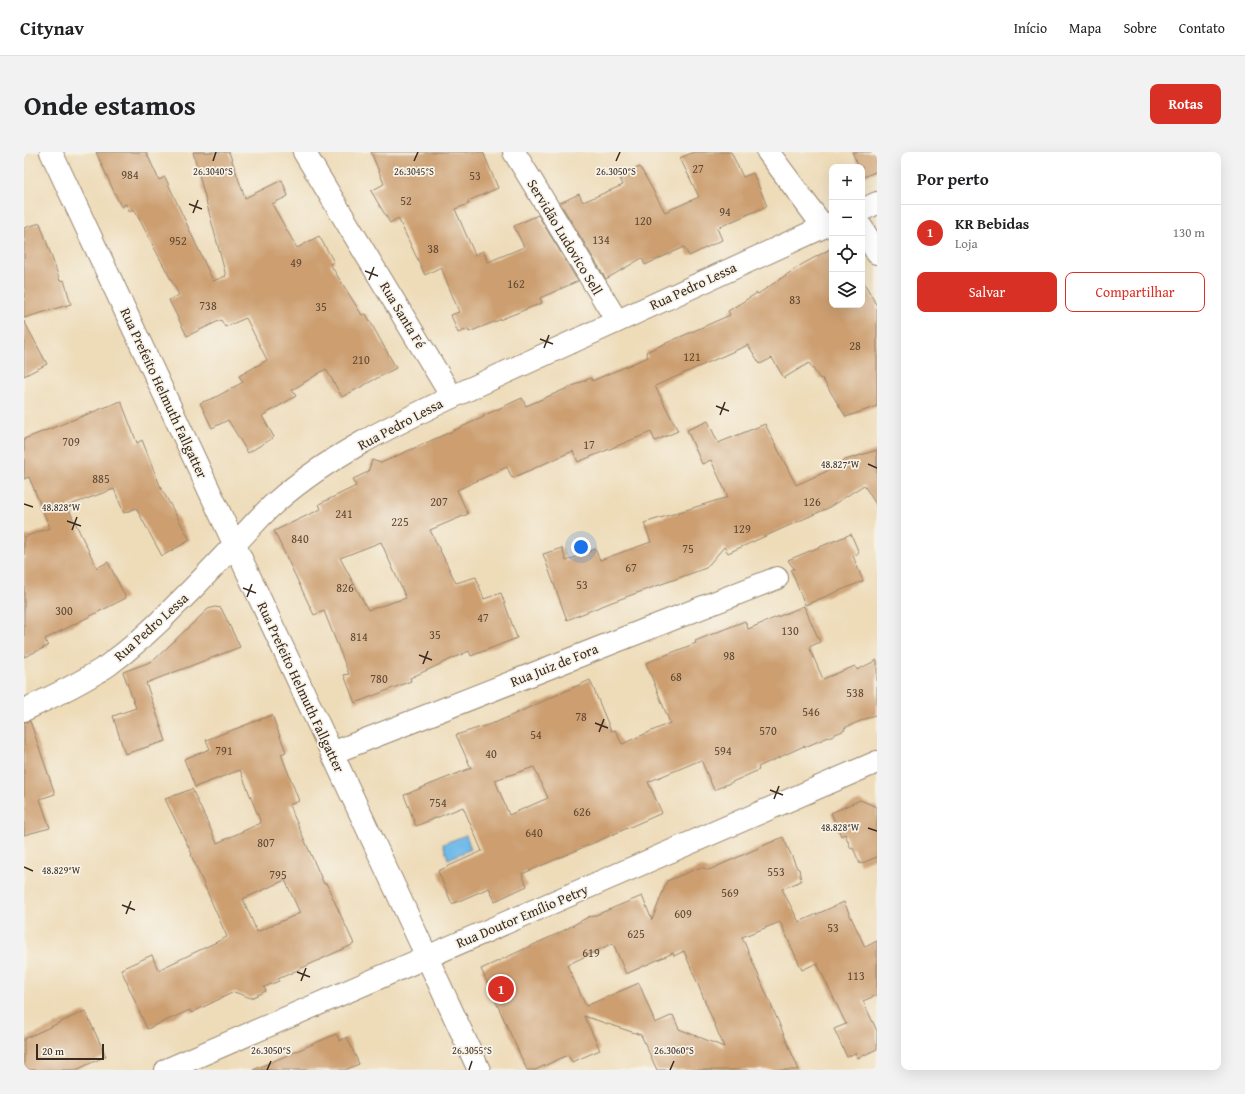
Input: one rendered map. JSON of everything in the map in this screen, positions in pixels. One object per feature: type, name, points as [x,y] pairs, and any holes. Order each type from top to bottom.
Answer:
[{"type":"street","name":"Rua Prefeito Helmuth Fallgatter","points":[[51,152],[479,1070]]},
{"type":"street","name":"Rua Santa Fé","points":[[304,152],[452,397]]},
{"type":"street","name":"Servidão Ludovico Sell","points":[[514,152],[617,322]]},
{"type":"street","points":[[768,152],[828,225]]},
{"type":"street","points":[[865,209],[877,203]]},
{"type":"street","name":"Rua Pedro Lessa","points":[[24,710],[77,684],[107,666],[133,645],[177,605],[272,505],[317,470],[350,450],[399,422],[452,397],[828,225]]},
{"type":"street","points":[[865,233],[877,253]]},
{"type":"street","name":"Rua Juiz de Fora","points":[[332,753],[777,578]]},
{"type":"street","name":"Rua Doutor Emílio Petry","points":[[166,1070],[877,762]]},
{"type":"water","points":[[466,835],[471,849],[448,859],[443,844]]},
{"type":"building","points":[[96,152],[146,152],[159,180],[165,177],[213,281],[226,276],[193,152],[229,152],[245,198],[282,180],[288,196],[272,204],[297,248],[319,236],[334,262],[330,264],[362,315],[366,314],[396,368],[342,397],[326,369],[292,390],[296,396],[262,416],[274,437],[248,453],[228,420],[212,428],[200,403],[216,397],[243,382],[239,376],[267,360],[246,318],[225,327],[221,320],[187,336],[169,300],[179,295],[134,209],[129,211],[126,204],[121,207]]},
{"type":"building","points":[[371,152],[483,152],[498,188],[468,201],[469,204],[455,209],[475,255],[483,251],[488,262],[524,247],[514,226],[538,215],[578,281],[540,298],[542,303],[469,332],[468,329],[458,333],[451,315],[459,312],[441,267],[425,275],[398,218],[390,223],[371,191],[384,184]]},
{"type":"building","points":[[694,152],[731,152],[743,177],[753,173],[767,206],[717,228],[722,240],[689,256],[684,247],[645,265],[642,258],[606,279],[560,203],[579,194],[583,202],[623,185],[619,176],[640,167],[665,212],[699,197],[680,158]]},
{"type":"building","points":[[852,152],[877,152],[877,171],[865,177],[865,164],[858,164]]},
{"type":"building","points":[[40,223],[60,281],[64,280],[71,304],[24,318],[24,228]]},
{"type":"building","points":[[829,250],[829,308],[865,308],[865,284],[877,306],[877,406],[846,417],[822,378],[820,379],[809,363],[784,378],[772,358],[760,364],[748,345],[655,386],[678,431],[655,441],[651,432],[578,462],[573,451],[512,478],[507,467],[457,490],[468,514],[430,530],[456,583],[476,577],[484,599],[501,593],[517,638],[471,656],[469,651],[410,678],[411,681],[355,703],[344,675],[349,674],[324,611],[314,615],[274,531],[321,509],[319,504],[356,486],[353,479],[368,472],[372,460],[381,463],[484,417],[483,416],[522,398],[526,406],[591,378],[592,381],[648,357],[646,352],[730,315],[728,311],[757,293],[758,294],[801,265]],"holes":[[[381,542],[406,598],[368,610],[340,558]]]},
{"type":"building","points":[[24,321],[47,364],[24,376]]},
{"type":"building","points":[[121,401],[137,443],[142,440],[161,488],[190,540],[162,556],[136,508],[124,513],[114,489],[67,506],[97,568],[108,562],[126,598],[45,639],[48,646],[24,657],[24,537],[50,528],[29,477],[24,479],[24,439]]},
{"type":"building","points":[[708,421],[718,443],[765,424],[796,485],[843,464],[842,461],[877,450],[877,506],[864,485],[828,508],[728,553],[724,547],[706,568],[567,620],[543,554],[562,548],[566,561],[595,549],[600,560],[651,542],[644,523],[728,497],[711,460],[702,464],[687,430]]},
{"type":"building","points":[[851,534],[859,553],[853,556],[863,581],[805,605],[791,570],[794,569],[788,560]]},
{"type":"building","points":[[804,606],[820,642],[809,647],[823,679],[855,666],[857,670],[877,660],[877,714],[844,728],[845,730],[805,747],[804,746],[758,767],[759,770],[714,790],[701,760],[648,782],[662,813],[522,874],[527,886],[495,901],[489,888],[452,904],[438,871],[482,851],[463,807],[416,826],[404,795],[471,768],[456,735],[497,722],[590,680],[611,731],[615,730],[622,744],[670,723],[646,663],[745,621],[748,629]],"holes":[[[534,767],[548,798],[509,815],[495,780]]]},
{"type":"building","points":[[215,607],[221,608],[240,647],[146,683],[166,741],[125,754],[113,716],[136,708],[123,672],[153,661],[208,609]]},
{"type":"building","points":[[272,715],[286,752],[281,754],[299,801],[289,805],[324,884],[326,883],[354,944],[278,979],[279,981],[264,987],[266,991],[251,998],[234,992],[191,1013],[190,1010],[147,1029],[121,969],[152,955],[158,970],[227,937],[191,855],[192,854],[165,799],[192,789],[217,843],[261,823],[240,770],[195,787],[184,759],[210,749],[206,740]],"holes":[[[285,880],[300,913],[257,932],[243,899]]]},
{"type":"building","points":[[30,721],[55,794],[40,799],[50,828],[24,835],[24,722]]},
{"type":"building","points":[[860,800],[877,807],[877,857],[860,864],[853,848],[851,849],[845,834],[841,836],[831,813]]},
{"type":"building","points":[[783,837],[797,868],[799,869],[801,881],[782,889],[799,922],[844,902],[865,947],[877,941],[877,995],[863,1001],[877,1031],[877,1049],[858,1058],[855,1053],[847,1057],[834,1029],[846,1024],[817,963],[802,970],[780,922],[742,937],[799,1070],[657,1070],[641,1035],[584,1016],[600,1050],[572,1062],[568,1055],[535,1070],[527,1070],[481,969],[557,934],[590,916],[591,917],[642,896],[652,920],[667,881],[701,867],[709,870]],"holes":[[[613,943],[626,974],[673,953],[674,956],[684,951],[724,1047],[679,1029],[673,1015],[655,1023],[639,983],[586,1006],[567,965]]]},
{"type":"building","points":[[85,1011],[106,1056],[76,1070],[24,1070],[24,1039]]},
{"type":"building","points":[[336,1034],[340,1041],[347,1037],[359,1064],[345,1070],[253,1070]]},
{"type":"place","name":"KR Bebidas","points":[[501,989]]}]
